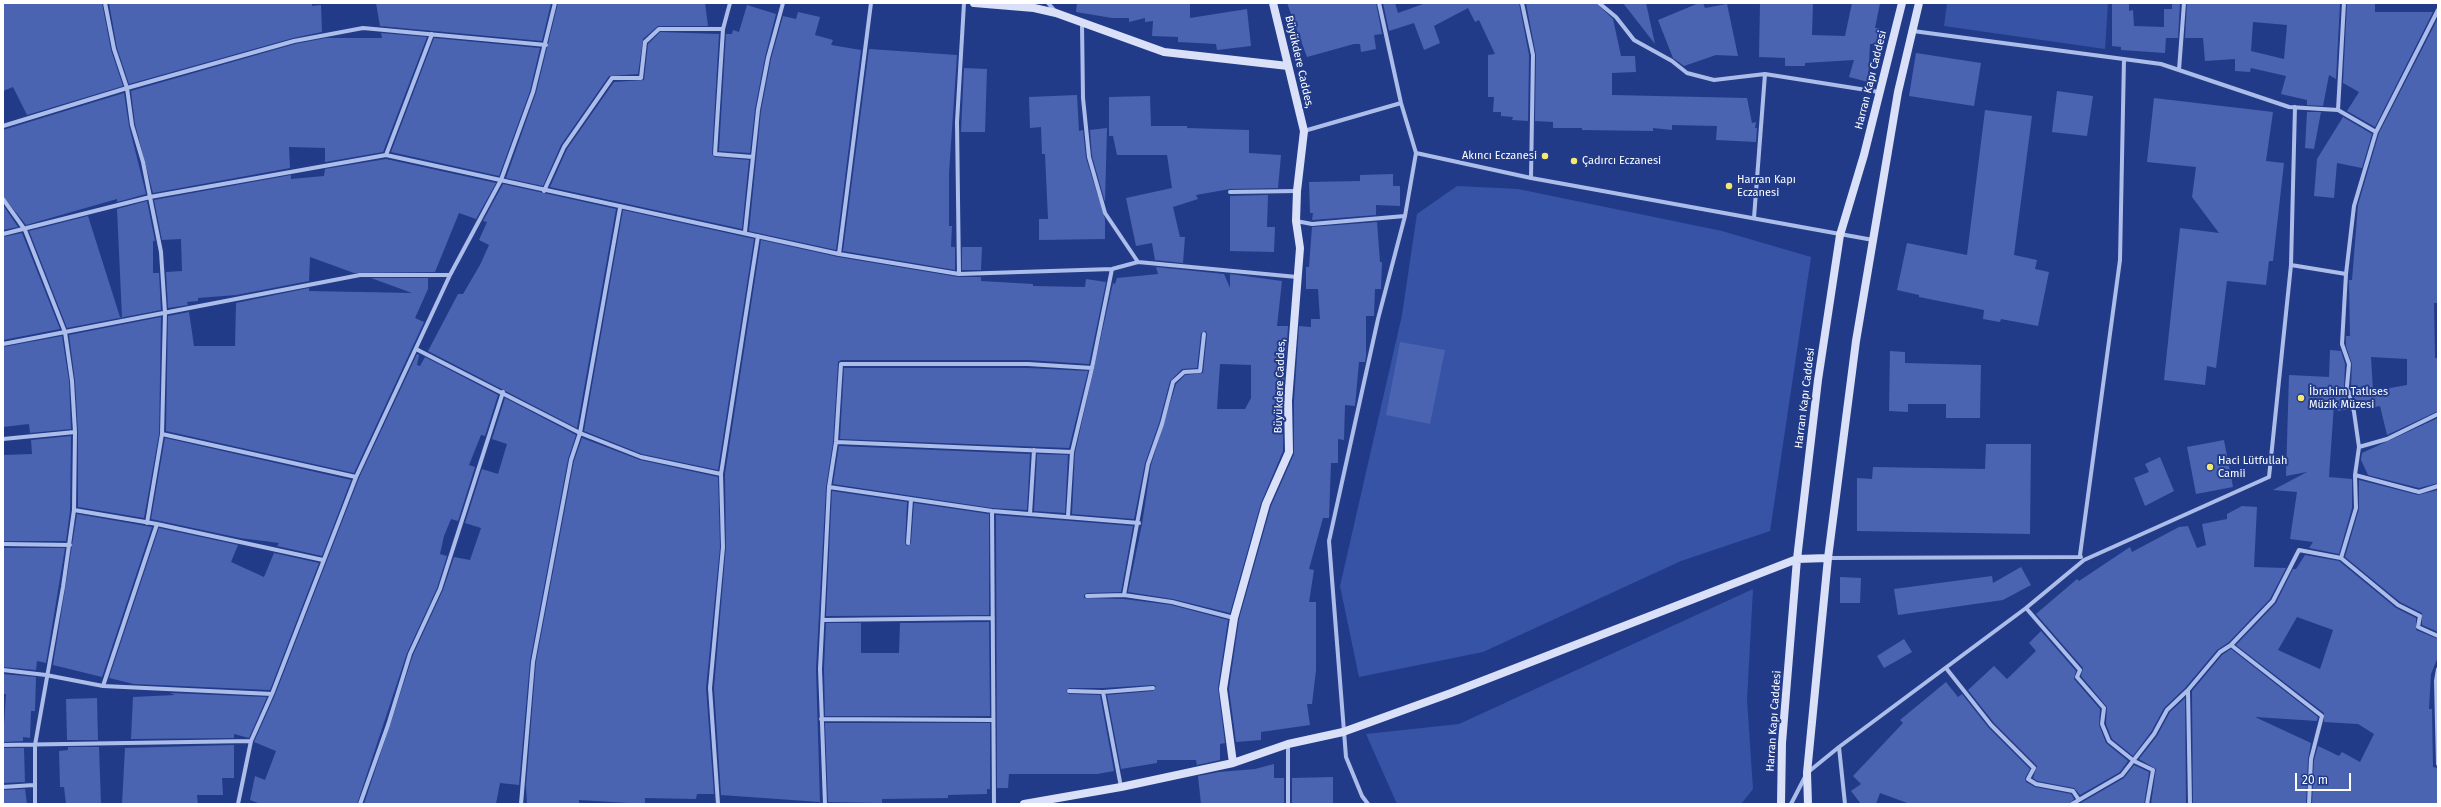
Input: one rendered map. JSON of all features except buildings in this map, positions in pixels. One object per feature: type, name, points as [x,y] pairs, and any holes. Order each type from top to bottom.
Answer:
[{"type":"street","points":[[105,3],[114,49],[127,88],[132,125],[143,162],[161,252],[165,313],[162,434],[147,523]]},
{"type":"street","points":[[238,804],[251,741],[272,694],[356,477],[450,275],[501,180],[533,92],[546,45],[555,3]]},
{"type":"street","points":[[730,3],[723,29],[715,154],[753,157]]},
{"type":"street","points":[[744,232],[758,110],[768,58],[783,3]]},
{"type":"street","points":[[839,254],[871,3]]},
{"type":"street","points":[[959,274],[957,122],[964,3]]},
{"type":"street","points":[[974,3],[1034,8],[1056,13],[1082,24],[1164,52],[1288,66]]},
{"type":"street","points":[[1048,3],[1056,13]]},
{"type":"street","name":"Büyükdere Caddes,","points":[[1233,763],[1223,690],[1234,618],[1266,504],[1289,452],[1288,401],[1300,248],[1296,221],[1297,191],[1304,131],[1273,3]]},
{"type":"street","points":[[1368,804],[1362,796],[1346,757],[1329,541],[1378,319],[1405,216],[1416,153],[1401,103],[1379,3]]},
{"type":"street","points":[[1522,3],[1533,55],[1531,178]]},
{"type":"street","points":[[1599,3],[1616,17],[1634,40],[1672,61],[1687,73],[1714,80],[1765,74],[1880,92]]},
{"type":"street","name":"Harran Kapı Caddesi","points":[[1781,804],[1782,743],[1796,559],[1818,380],[1840,235],[1880,92],[1902,3]]},
{"type":"street","points":[[1808,804],[1807,773],[1828,558],[1856,341],[1898,92],[1919,3]]},
{"type":"street","points":[[2180,70],[2184,3]]},
{"type":"street","points":[[2338,110],[2344,3]]},
{"type":"street","points":[[2341,558],[2356,508],[2355,475],[2359,447],[2354,412],[2347,386],[2349,364],[2342,344],[2346,274],[2354,206],[2376,132],[2438,10]]},
{"type":"street","points":[[1082,24],[1083,98],[1089,157],[1105,213],[1138,262]]},
{"type":"street","points":[[3,126],[127,88],[294,41],[363,28],[546,45]]},
{"type":"street","points":[[544,191],[564,147],[612,78],[641,78],[645,42],[659,29],[723,29]]},
{"type":"street","points":[[1913,31],[2161,64],[2295,107],[2338,110],[2376,132]]},
{"type":"street","points":[[386,155],[432,34]]},
{"type":"street","points":[[2084,560],[2080,555],[2120,260],[2124,59]]},
{"type":"street","points":[[1754,218],[1765,74]]},
{"type":"street","points":[[1304,131],[1401,103]]},
{"type":"street","points":[[1791,804],[1807,773],[1839,747],[2026,608],[2084,560],[2269,477],[2291,265],[2295,107]]},
{"type":"street","points":[[1416,153],[1531,178],[1874,240]]},
{"type":"street","points":[[3,234],[25,230],[150,197],[386,155],[620,208],[744,232],[839,254],[959,274],[1112,269],[1138,262],[1297,277]]},
{"type":"street","points":[[1230,192],[1297,191]]},
{"type":"street","points":[[3,199],[25,230],[65,332],[72,381],[75,432],[74,510],[70,545],[46,675],[35,745],[35,804]]},
{"type":"street","points":[[520,804],[533,662],[571,460],[580,433],[620,208]]},
{"type":"street","points":[[1296,221],[1312,224],[1405,216]]},
{"type":"street","points":[[718,804],[710,688],[723,547],[721,474],[758,236]]},
{"type":"street","points":[[2291,265],[2346,274]]},
{"type":"street","points":[[1068,516],[1072,452],[1092,368],[1112,269]]},
{"type":"street","points":[[3,344],[360,275],[450,275]]},
{"type":"street","points":[[1124,595],[1139,523],[1148,464],[1162,424],[1173,382],[1184,372],[1200,371],[1204,334]]},
{"type":"street","points":[[416,349],[503,392],[580,433],[641,457],[721,474]]},
{"type":"street","points":[[825,804],[820,669],[829,487],[836,442],[842,364],[1028,364],[1092,368]]},
{"type":"street","points":[[360,804],[388,725],[410,654],[440,589],[503,392]]},
{"type":"street","points":[[2359,447],[2387,439],[2438,414]]},
{"type":"street","points":[[3,439],[75,432]]},
{"type":"street","points":[[162,434],[356,477]]},
{"type":"street","points":[[836,442],[1072,452]]},
{"type":"street","points":[[1030,514],[1034,450]]},
{"type":"street","points":[[2355,475],[2419,492],[2438,486]]},
{"type":"street","points":[[829,487],[992,511],[1068,516],[1139,523]]},
{"type":"street","points":[[908,543],[911,499]]},
{"type":"street","points":[[74,510],[157,524],[323,560]]},
{"type":"street","points":[[992,511],[992,720],[994,804]]},
{"type":"street","points":[[103,686],[157,524]]},
{"type":"street","points":[[3,544],[70,545]]},
{"type":"street","points":[[2072,804],[2122,775],[2154,734],[2167,710],[2188,690],[2220,652],[2231,645],[2273,601],[2299,550],[2341,558],[2398,605],[2420,616],[2418,627],[2438,636]]},
{"type":"street","points":[[1024,804],[1121,788],[1233,763],[1288,744],[1343,732],[1451,694],[1796,559],[2080,555]]},
{"type":"street","points":[[1087,596],[1124,595],[1172,602],[1234,618]]},
{"type":"street","points":[[2026,608],[2080,670],[2077,677],[2104,708],[2102,724],[2109,741],[2134,761],[2153,770],[2147,804]]},
{"type":"street","points":[[823,620],[993,618]]},
{"type":"street","points":[[2231,645],[2322,716],[2311,759],[2309,804]]},
{"type":"street","points":[[1946,668],[1992,726],[2034,768],[2028,779],[2036,784],[2073,791],[2079,800]]},
{"type":"street","points":[[2438,669],[2436,681],[2438,764]]},
{"type":"street","points":[[3,670],[46,675],[103,686],[272,694]]},
{"type":"street","points":[[1069,691],[1103,692],[1153,688]]},
{"type":"street","points":[[2188,690],[2190,804]]},
{"type":"street","points":[[1103,692],[1121,788]]},
{"type":"street","points":[[821,719],[992,720]]},
{"type":"street","points":[[3,745],[251,741]]},
{"type":"street","points":[[1288,744],[1288,804]]},
{"type":"street","points":[[1839,747],[1845,804]]},
{"type":"street","points":[[3,788],[34,785]]},
{"type":"shaded area","points":[[1947,3],[2108,3],[2105,49],[1944,26]]},
{"type":"shaded area","points":[[1457,186],[1518,189],[1722,231],[1811,257],[1770,531],[1681,561],[1483,652],[1359,677],[1340,586],[1402,315],[1417,214]]},
{"type":"shaded area","points":[[1753,589],[1747,700],[1753,789],[1741,804],[1397,804],[1366,734],[1459,724]]},
{"type":"place","name":"Akıncı Eczanesi","points":[[1545,156]]},
{"type":"place","name":"Çadırcı Eczanesi","points":[[1574,161]]},
{"type":"place","name":"Harran Kapı Eczanesi","points":[[1729,186]]},
{"type":"place","name":"İbrahim Tatlıses Müzik Müzesi","points":[[2301,398]]},
{"type":"place","name":"Haci Lütfullah Camii","points":[[2210,467]]}]
